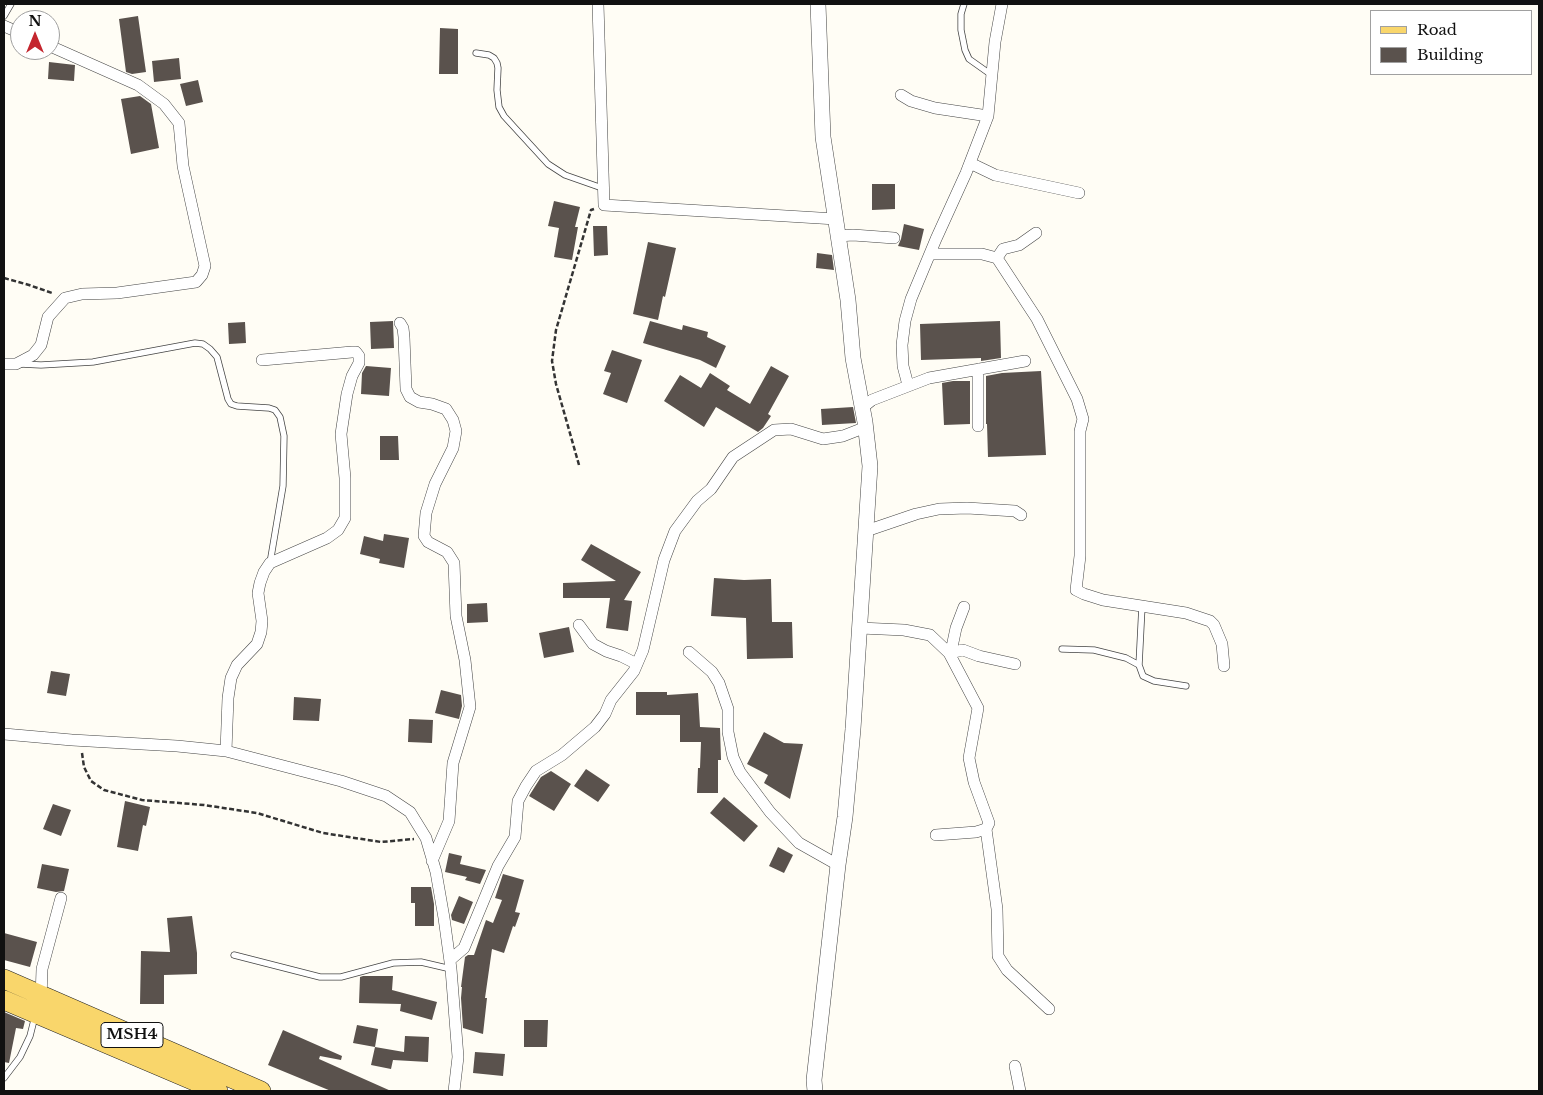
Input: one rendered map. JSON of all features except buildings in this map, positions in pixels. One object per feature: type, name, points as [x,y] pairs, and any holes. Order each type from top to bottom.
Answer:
[{"type":"main road","name":"MSH4","points":[[4,979],[261,1091]]},
{"type":"main road","name":"MSH4","points":[[4,1000],[218,1091]]},
{"type":"street","points":[[598,4],[604,205],[836,219]]},
{"type":"street","points":[[815,1091],[814,1080],[848,788],[870,466],[866,427],[853,358],[848,300],[823,137],[818,4]]},
{"type":"street","points":[[908,385],[903,366],[902,345],[905,321],[911,299],[970,163],[988,116],[995,42],[1002,4]]},
{"type":"street","points":[[4,364],[16,364],[33,355],[40,345],[48,317],[66,298],[82,294],[117,293],[196,282],[202,275],[205,266],[184,166],[179,123],[164,104],[138,85],[60,50]]},
{"type":"street","points":[[900,95],[911,101],[935,108],[988,116]]},
{"type":"street","points":[[970,163],[995,175],[1079,193]]},
{"type":"street","points":[[997,258],[1003,249],[1018,245],[1036,233]]},
{"type":"street","points":[[838,236],[853,235],[894,238]]},
{"type":"street","points":[[930,254],[982,254],[997,258],[1037,319],[1078,399],[1083,419],[1080,431],[1080,556],[1076,590],[1103,600],[1186,613],[1210,621],[1214,625],[1222,644],[1224,666]]},
{"type":"street","points":[[400,324],[403,328],[404,337],[406,389],[410,397],[419,402],[446,409],[453,420],[456,431],[453,448],[435,484],[426,513],[424,536],[428,542],[447,552],[454,563],[456,616],[465,660],[470,707],[453,762],[449,821],[432,861]]},
{"type":"street","points":[[226,751],[228,698],[231,678],[237,665],[257,644],[262,621],[258,593],[260,583],[270,563],[327,538],[338,530],[345,518],[345,478],[341,434],[352,376],[359,363],[359,356],[356,352],[352,352],[262,360]]},
{"type":"street","points":[[862,408],[872,400],[929,378],[1025,361]]},
{"type":"street","points":[[978,369],[978,426]]},
{"type":"street","points":[[450,965],[464,948],[498,866],[515,837],[518,801],[526,786],[536,771],[562,754],[596,727],[605,714],[611,700],[634,672],[643,650],[664,560],[675,531],[697,501],[711,489],[733,457],[774,430],[791,429],[823,440],[843,436],[866,427]]},
{"type":"street","points":[[866,530],[916,514],[939,509],[967,508],[1015,511],[1021,515]]},
{"type":"street","points":[[948,651],[952,647],[956,628],[964,607]]},
{"type":"street","points":[[579,625],[593,644],[637,664]]},
{"type":"street","points":[[860,628],[904,630],[930,635],[948,651],[978,708],[970,758],[974,782],[989,823],[986,829],[997,909],[998,956],[1007,970],[1049,1009]]},
{"type":"street","points":[[948,651],[963,650],[979,656],[1015,664]]},
{"type":"street","points":[[689,652],[712,672],[719,683],[728,709],[728,732],[733,757],[740,772],[770,812],[799,843],[838,865]]},
{"type":"street","points":[[4,734],[226,751],[340,781],[386,796],[410,812],[426,838],[442,909],[450,965],[458,1057],[454,1091]]},
{"type":"street","points":[[936,835],[976,832],[986,829]]},
{"type":"street","points":[[36,1014],[42,995],[42,969],[61,898]]},
{"type":"street","points":[[1015,1066],[1020,1091]]},
{"type":"lane","points":[[4,16],[11,4]]},
{"type":"lane","points":[[964,4],[961,14],[961,30],[965,50],[969,59],[992,76]]},
{"type":"lane","points":[[476,53],[494,58],[498,68],[496,90],[499,107],[504,116],[548,164],[566,175],[602,188]]},
{"type":"lane","points":[[16,364],[41,365],[92,362],[195,343],[203,344],[210,349],[217,357],[231,404],[269,408],[275,410],[280,417],[284,436],[283,486],[279,500],[270,563]]},
{"type":"lane","points":[[1142,606],[1139,664],[1143,676],[1154,681],[1186,686]]},
{"type":"lane","points":[[1062,649],[1094,650],[1120,656],[1139,664]]},
{"type":"lane","points":[[234,955],[320,977],[341,977],[393,963],[421,962],[450,965]]},
{"type":"lane","points":[[4,1078],[20,1057],[30,1036],[36,1014]]},
{"type":"path","points":[[579,465],[556,384],[552,361],[556,330],[591,210],[604,205]]},
{"type":"path","points":[[4,278],[66,298]]},
{"type":"path","points":[[81,740],[84,767],[91,781],[104,790],[142,800],[204,805],[257,813],[322,833],[381,842],[426,838]]}]
